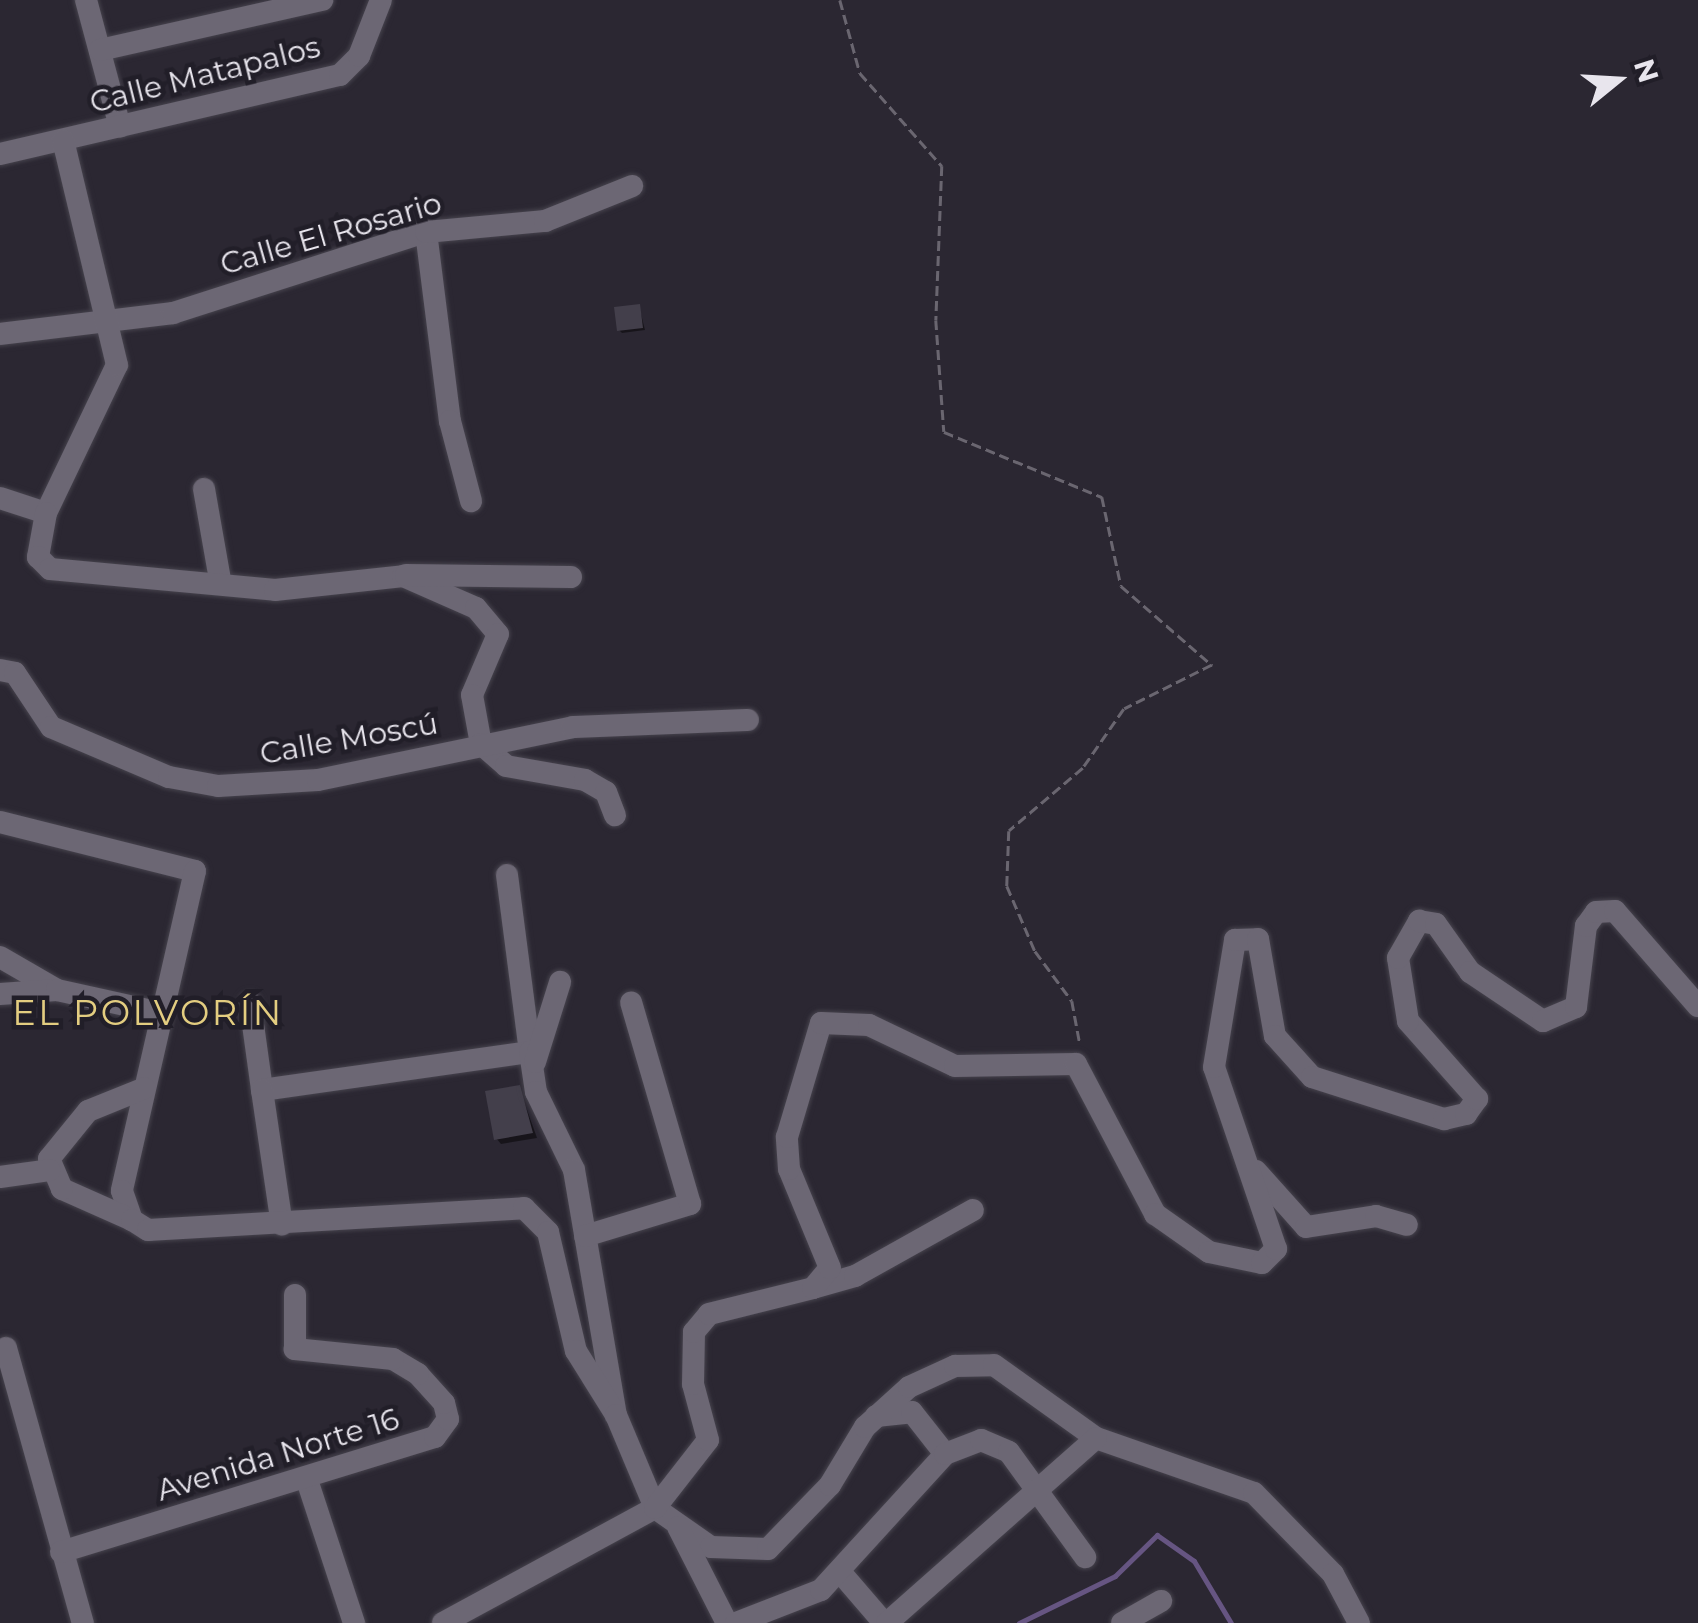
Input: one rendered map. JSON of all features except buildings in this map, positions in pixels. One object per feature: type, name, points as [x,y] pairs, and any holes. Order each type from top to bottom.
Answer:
[{"type":"street","points":[[86,0],[120,127]]},
{"type":"street","points":[[100,50],[322,0]]},
{"type":"street","name":"Calle Matapalos","points":[[0,154],[340,74],[359,56],[381,0]]},
{"type":"street","points":[[63,140],[103,328],[116,366],[46,514],[43,567],[220,580],[275,590],[403,576],[571,577]]},
{"type":"street","name":"Calle El Rosario","points":[[0,334],[103,328],[426,232],[545,221],[632,186]]},
{"type":"street","points":[[426,232],[450,421],[471,501]]},
{"type":"street","points":[[204,489],[220,580]]},
{"type":"street","points":[[0,498],[46,514]]},
{"type":"street","points":[[403,576],[494,625],[497,648],[472,695],[481,744],[506,766],[585,780],[606,792],[615,814]]},
{"type":"street","name":"Calle Moscú","points":[[0,670],[15,673],[52,727],[169,778],[218,786],[318,780],[572,727],[748,720]]},
{"type":"street","points":[[0,822],[193,868],[157,1012],[122,1191],[132,1220]]},
{"type":"street","points":[[507,875],[531,1061],[574,1170],[616,1415]]},
{"type":"street","points":[[813,1288],[830,1268],[788,1169],[787,1137],[821,1023],[870,1025],[955,1066],[1062,1059],[1086,1078],[1154,1214],[1209,1252],[1262,1263],[1276,1249],[1238,1149],[1214,1034],[1229,950],[1246,934],[1258,939],[1270,978],[1276,1036],[1312,1077],[1444,1119],[1466,1114],[1477,1099],[1408,1020],[1398,958],[1418,921],[1436,924],[1470,972],[1543,1022],[1576,1007],[1586,926],[1596,912],[1615,911],[1698,1006]]},
{"type":"street","points":[[0,958],[57,990]]},
{"type":"street","points":[[531,1061],[560,982]]},
{"type":"street","points":[[0,994],[57,990],[157,1012]]},
{"type":"street","points":[[585,1236],[690,1204],[631,1002]]},
{"type":"street","points":[[250,1003],[282,1225]]},
{"type":"street","points":[[262,1090],[531,1061]]},
{"type":"street","points":[[145,1088],[88,1110],[53,1151],[50,1170],[62,1189],[148,1230],[524,1208],[548,1232],[576,1351],[616,1415],[655,1508],[711,1547],[768,1549],[830,1484],[876,1416],[955,1366],[994,1364],[1096,1438],[1254,1493],[1333,1574],[1359,1623]]},
{"type":"street","points":[[1238,1149],[1303,1226],[1376,1216],[1408,1226]]},
{"type":"street","points":[[0,1178],[50,1170]]},
{"type":"street","points":[[443,1623],[655,1508],[708,1440],[693,1384],[694,1332],[709,1314],[855,1276],[974,1210]]},
{"type":"street","name":"Avenida Norte 16","points":[[61,1552],[307,1480],[435,1437],[448,1419],[444,1403],[393,1359],[295,1349],[294,1295]]},
{"type":"street","points":[[6,1348],[83,1623]]},
{"type":"street","points":[[876,1416],[912,1412],[945,1454]]},
{"type":"street","points":[[841,1573],[885,1623],[1039,1494],[1096,1438]]},
{"type":"street","points":[[736,1623],[841,1573],[867,1530],[945,1454],[994,1442],[1039,1494],[1085,1557]]},
{"type":"street","points":[[307,1480],[354,1623]]},
{"type":"street","points":[[677,1524],[728,1623]]},
{"type":"street","points":[[1122,1623],[1161,1600]]},
{"type":"path","points":[[840,0],[860,73],[942,166],[936,320],[944,432],[1102,497],[1121,586],[1212,665],[1124,709],[1083,768],[1009,831],[1006,886],[1034,951],[1072,1001],[1086,1078]]},
{"type":"waterway","points":[[1019,1623],[1115,1576],[1157,1535],[1194,1561],[1231,1623]]},
{"type":"district","name":"EL POLVORÍN","points":[[148,1013]]}]
